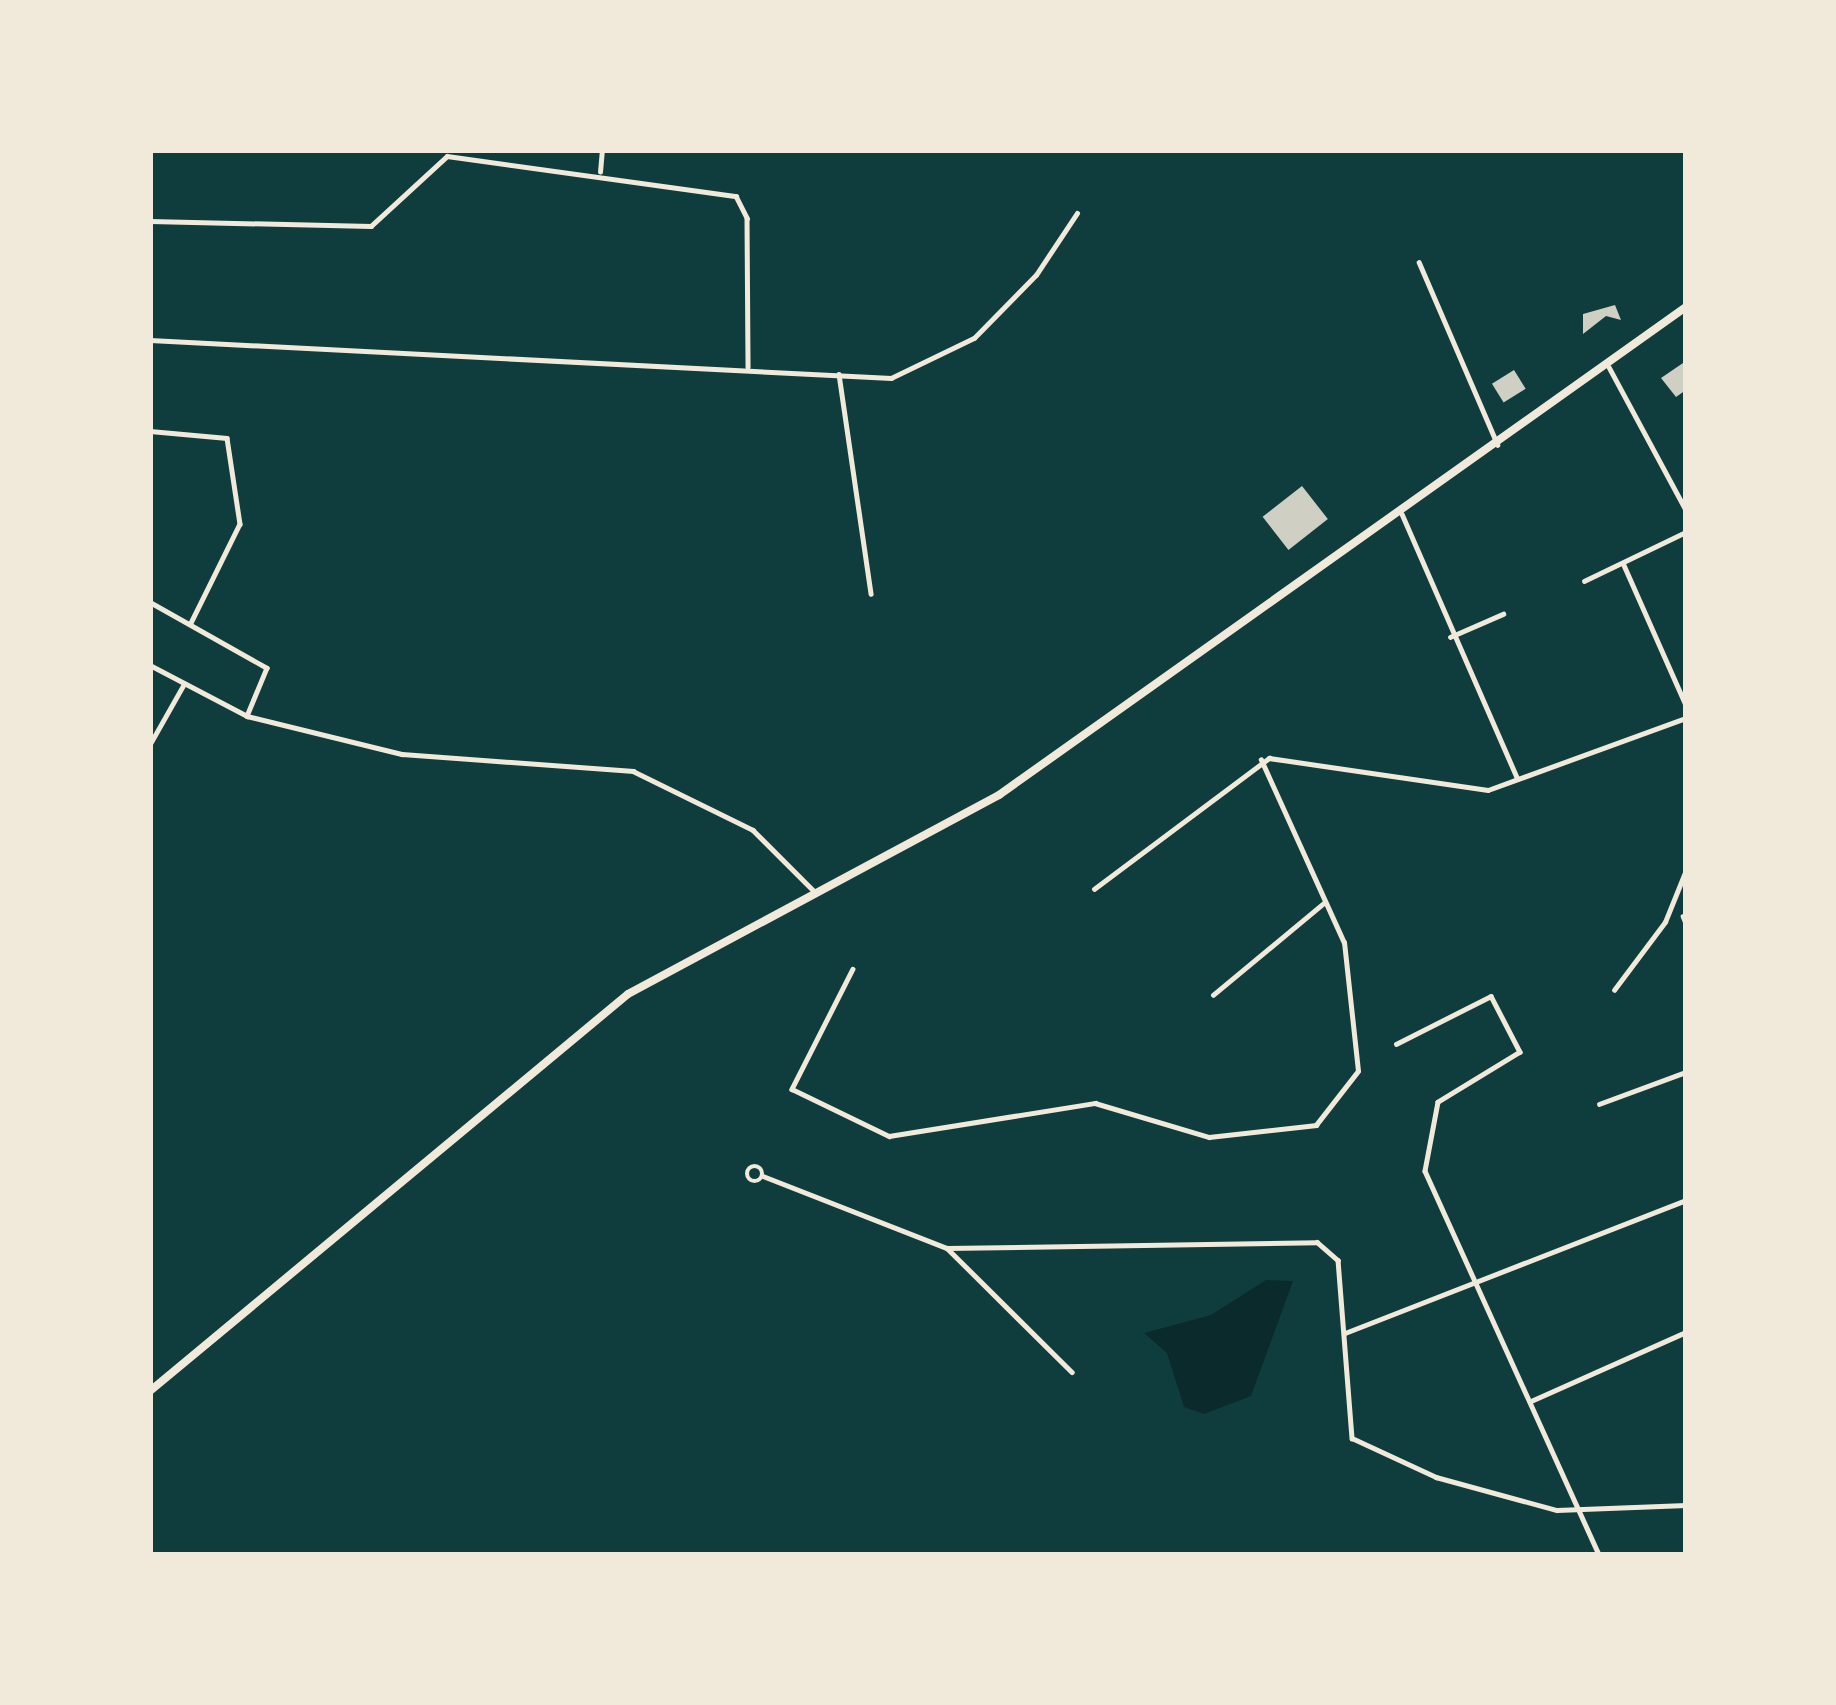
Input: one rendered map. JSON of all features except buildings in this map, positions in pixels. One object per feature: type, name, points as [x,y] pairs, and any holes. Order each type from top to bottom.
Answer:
[{"type":"main road","points":[[150,1390],[616,1003],[999,795],[1609,367],[1686,307]]},
{"type":"street","points":[[600,172],[602,150]]},
{"type":"street","points":[[150,221],[347,231],[383,218],[447,156],[600,172],[736,196],[747,218],[748,368]]},
{"type":"street","points":[[150,340],[891,378],[944,361],[1036,275],[1077,213]]},
{"type":"street","points":[[1419,262],[1498,445]]},
{"type":"street","points":[[1609,367],[1686,510]]},
{"type":"street","points":[[839,374],[872,594]]},
{"type":"street","points":[[150,431],[227,438],[240,524],[191,623]]},
{"type":"street","points":[[1402,514],[1450,637],[1518,779]]},
{"type":"street","points":[[1584,580],[1686,532]]},
{"type":"street","points":[[1623,563],[1686,706]]},
{"type":"street","points":[[150,602],[267,668],[248,716]]},
{"type":"street","points":[[1450,637],[1503,614]]},
{"type":"street","points":[[150,665],[248,716],[402,754],[634,771],[753,830],[817,894]]},
{"type":"street","points":[[150,745],[184,684]]},
{"type":"street","points":[[1094,889],[1261,760],[1452,793],[1518,779],[1686,718]]},
{"type":"street","points":[[853,969],[792,1089],[890,1136],[1095,1103],[1209,1137],[1316,1125],[1358,1071],[1344,943],[1261,760]]},
{"type":"street","points":[[1614,990],[1665,922],[1686,870]]},
{"type":"street","points":[[1213,995],[1326,902]]},
{"type":"street","points":[[1396,1044],[1491,995],[1520,1052],[1438,1102],[1426,1134],[1426,1171],[1531,1401],[1573,1514],[1599,1555]]},
{"type":"street","points":[[1599,1104],[1686,1072]]},
{"type":"street","points":[[763,1176],[947,1248],[1317,1242],[1338,1261],[1352,1438],[1436,1478],[1573,1514],[1686,1505]]},
{"type":"street","points":[[1345,1333],[1686,1200]]},
{"type":"street","points":[[947,1248],[1072,1372]]},
{"type":"street","points":[[1531,1401],[1686,1332]]},
{"type":"water","points":[[1266,1280],[1293,1281],[1251,1396],[1204,1414],[1184,1407],[1167,1353],[1144,1333],[1211,1315]]}]
